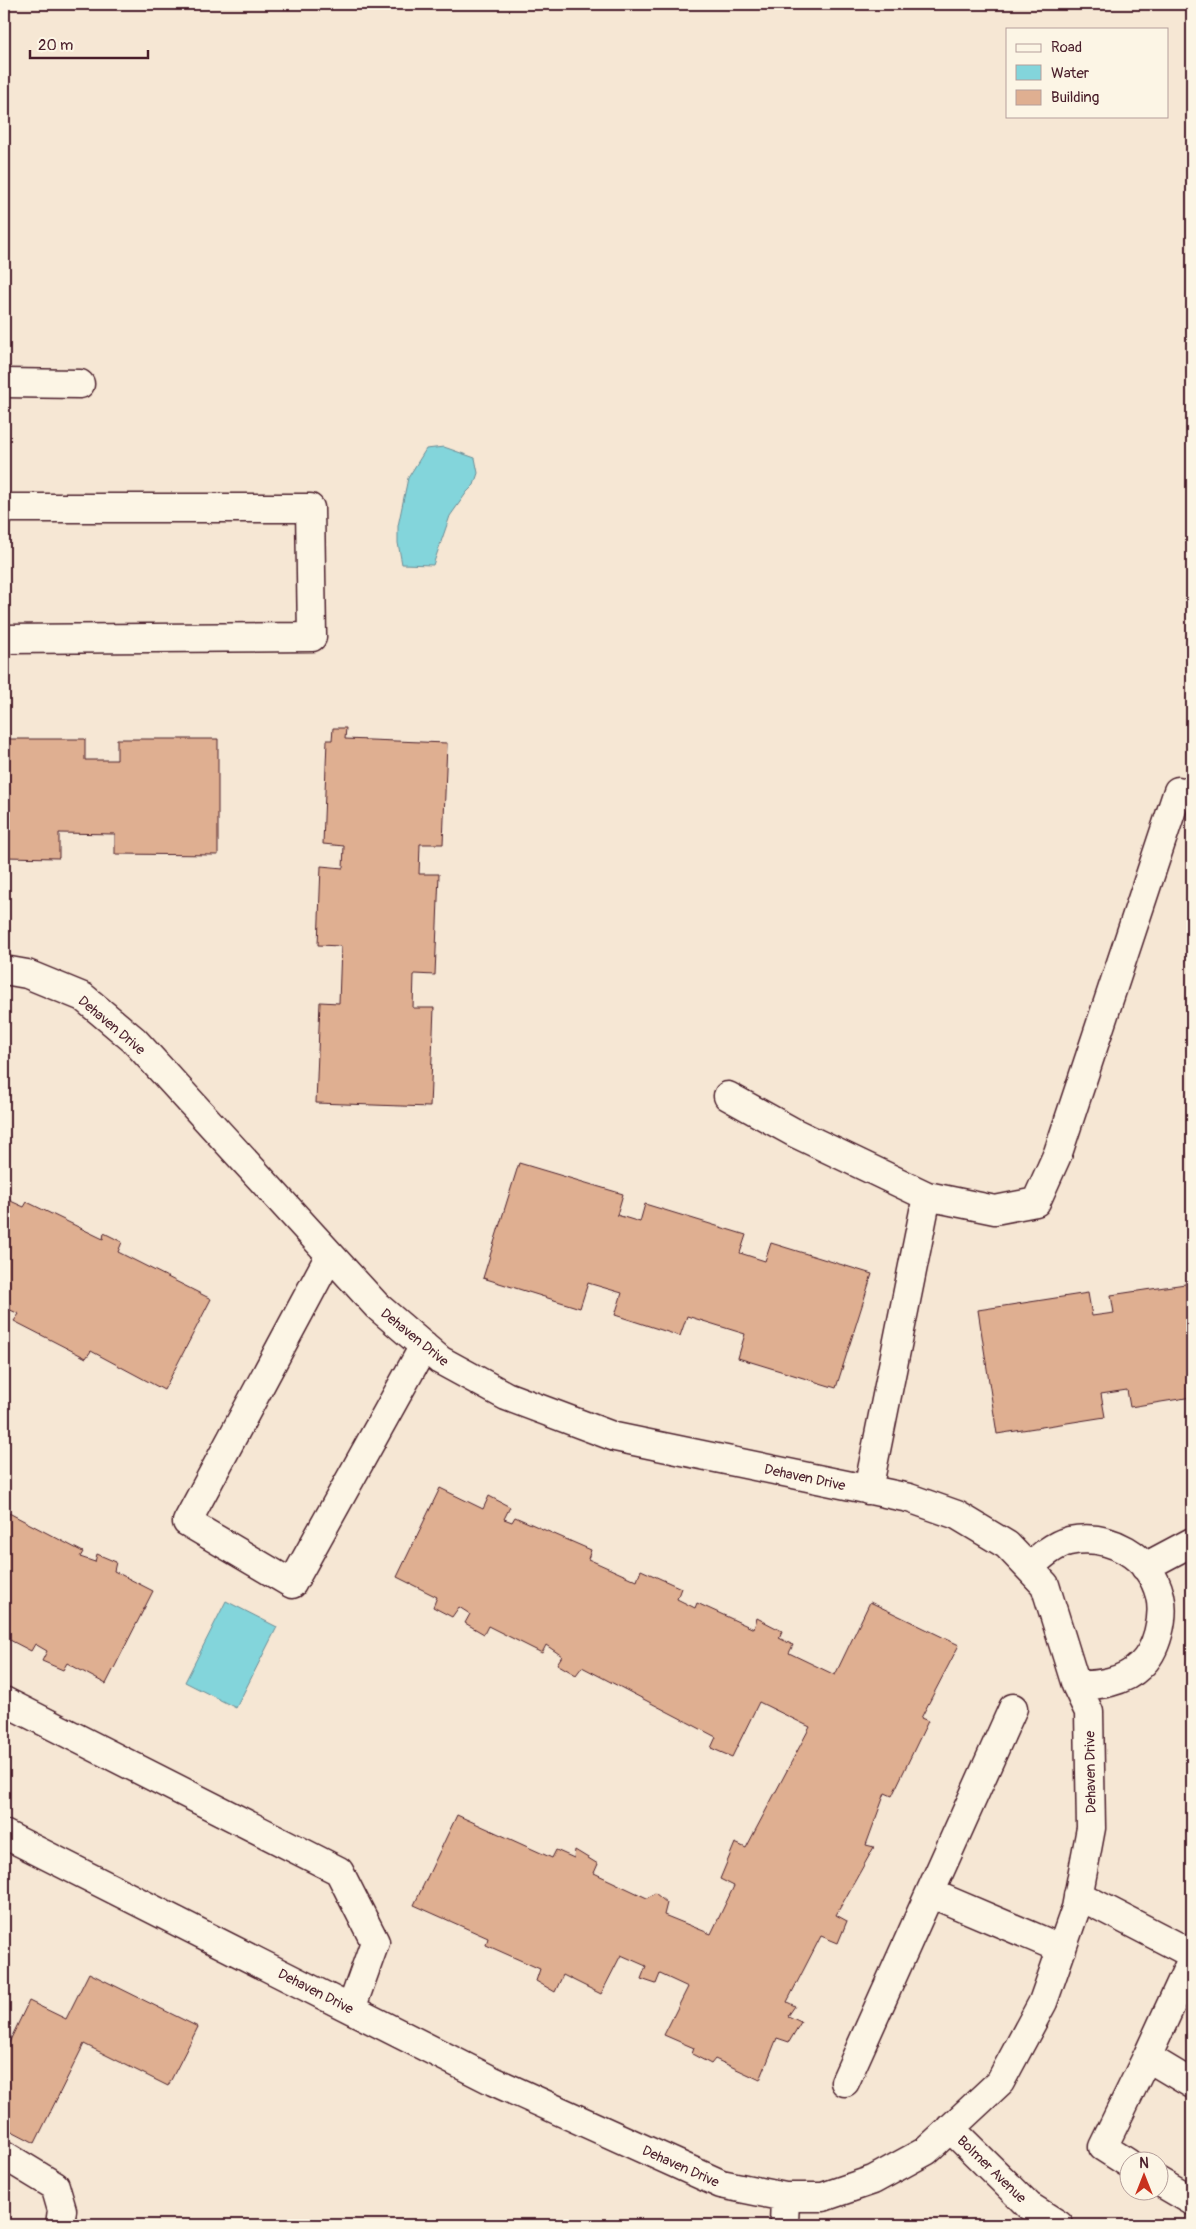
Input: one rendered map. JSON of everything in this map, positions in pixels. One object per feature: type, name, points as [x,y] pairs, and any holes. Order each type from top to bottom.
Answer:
[{"type":"street","points":[[4,382],[80,384]]},
{"type":"street","points":[[4,508],[310,508],[312,637],[4,639]]},
{"type":"street","points":[[728,1096],[795,1133],[927,1196],[995,1210],[1036,1202],[1058,1153],[1178,791]]},
{"type":"street","name":"Dehaven Drive","points":[[4,970],[27,974],[83,997],[134,1040],[377,1306],[440,1360],[506,1396],[615,1436],[909,1498],[957,1515],[1007,1545],[1045,1585],[1076,1685],[1089,1712],[1091,1828],[1078,1895],[1062,1949],[1043,2002],[1000,2082],[926,2150],[873,2180],[823,2197],[785,2197],[721,2184],[493,2081],[4,1834]]},
{"type":"street","points":[[868,1490],[927,1196]]},
{"type":"street","points":[[330,1255],[187,1522],[292,1584],[424,1346]]},
{"type":"street","points":[[1028,1568],[1046,1552],[1068,1541],[1091,1539],[1114,1543],[1135,1556],[1151,1574],[1160,1596],[1161,1620],[1155,1643],[1140,1666],[1121,1677],[1098,1686],[1076,1685]]},
{"type":"street","points":[[1145,1567],[1192,1542]]},
{"type":"street","points":[[4,1701],[339,1871],[375,1942],[351,2009]]},
{"type":"street","points":[[844,2082],[1013,1708]]},
{"type":"street","points":[[930,1893],[1062,1949]]},
{"type":"street","points":[[1078,1895],[1192,1954]]},
{"type":"street","points":[[1118,2157],[1103,2147],[1147,2058],[1192,1959]]},
{"type":"street","points":[[1147,2058],[1192,2084]]},
{"type":"street","name":"Bolmer Avenue","points":[[950,2128],[1029,2206],[1059,2225]]},
{"type":"street","points":[[4,2154],[55,2186],[62,2210],[60,2225]]},
{"type":"street","points":[[1168,2187],[1192,2201]]},
{"type":"street","points":[[784,2225],[785,2197]]},
{"type":"water","points":[[444,447],[475,458],[478,473],[474,485],[450,516],[433,565],[402,564],[398,543],[398,526],[408,478],[426,449]]},
{"type":"water","points":[[226,1601],[277,1627],[236,1708],[185,1682]]},
{"type":"building","points":[[333,728],[346,728],[345,739],[447,743],[443,844],[420,844],[419,874],[439,874],[435,975],[414,974],[413,1008],[434,1008],[430,1107],[316,1103],[320,1002],[339,1003],[341,946],[318,945],[321,866],[343,868],[344,846],[323,844],[327,740],[332,740]]},
{"type":"building","points":[[4,739],[85,739],[85,760],[117,760],[117,739],[218,739],[218,855],[115,854],[115,834],[59,833],[59,858],[4,857]]},
{"type":"building","points":[[519,1163],[623,1194],[617,1215],[640,1222],[645,1204],[746,1235],[740,1253],[765,1261],[771,1243],[872,1274],[836,1388],[738,1358],[745,1334],[687,1316],[680,1336],[615,1315],[622,1293],[588,1283],[580,1308],[483,1278]]},
{"type":"building","points":[[4,1198],[24,1207],[27,1202],[103,1239],[104,1233],[122,1242],[118,1252],[211,1299],[164,1390],[91,1351],[86,1358],[14,1321],[19,1314],[4,1307]]},
{"type":"building","points":[[1192,1283],[1192,1397],[1130,1407],[1127,1390],[1101,1394],[1105,1417],[997,1434],[978,1310],[1088,1293],[1092,1316],[1114,1313],[1111,1295]]},
{"type":"building","points":[[440,1488],[483,1509],[489,1496],[510,1507],[504,1519],[512,1522],[515,1517],[591,1550],[588,1559],[637,1581],[641,1570],[681,1588],[677,1599],[695,1608],[697,1603],[754,1629],[757,1618],[782,1631],[779,1638],[793,1645],[789,1653],[835,1675],[870,1602],[959,1645],[921,1718],[928,1721],[892,1796],[885,1793],[866,1845],[874,1847],[836,1915],[847,1921],[838,1943],[821,1936],[787,2002],[795,2006],[788,2016],[801,2022],[789,2042],[777,2038],[760,2080],[715,2059],[711,2064],[692,2054],[694,2048],[664,2035],[688,1987],[660,1974],[656,1984],[641,1979],[646,1966],[621,1955],[601,1994],[563,1975],[555,1992],[536,1981],[540,1969],[486,1945],[488,1938],[414,1905],[457,1815],[552,1858],[556,1850],[574,1858],[575,1850],[598,1864],[594,1873],[647,1898],[655,1893],[667,1903],[664,1915],[711,1934],[734,1886],[720,1879],[735,1843],[746,1848],[810,1727],[759,1702],[732,1757],[711,1748],[716,1737],[582,1667],[576,1675],[557,1664],[562,1656],[546,1645],[542,1653],[488,1626],[484,1634],[465,1623],[470,1614],[459,1607],[452,1617],[433,1607],[437,1597],[397,1577]]},
{"type":"building","points":[[9,1513],[83,1552],[80,1557],[95,1562],[97,1554],[116,1562],[114,1571],[153,1591],[106,1684],[67,1663],[63,1670],[42,1661],[47,1651],[35,1644],[31,1651],[4,1637],[4,1518],[7,1519]]},
{"type":"building","points":[[1192,1810],[1192,1823],[1187,1819]]},
{"type":"building","points":[[89,1973],[198,2027],[168,2086],[84,2044],[35,2143],[4,2127],[4,2053],[29,2001],[66,2019]]}]
